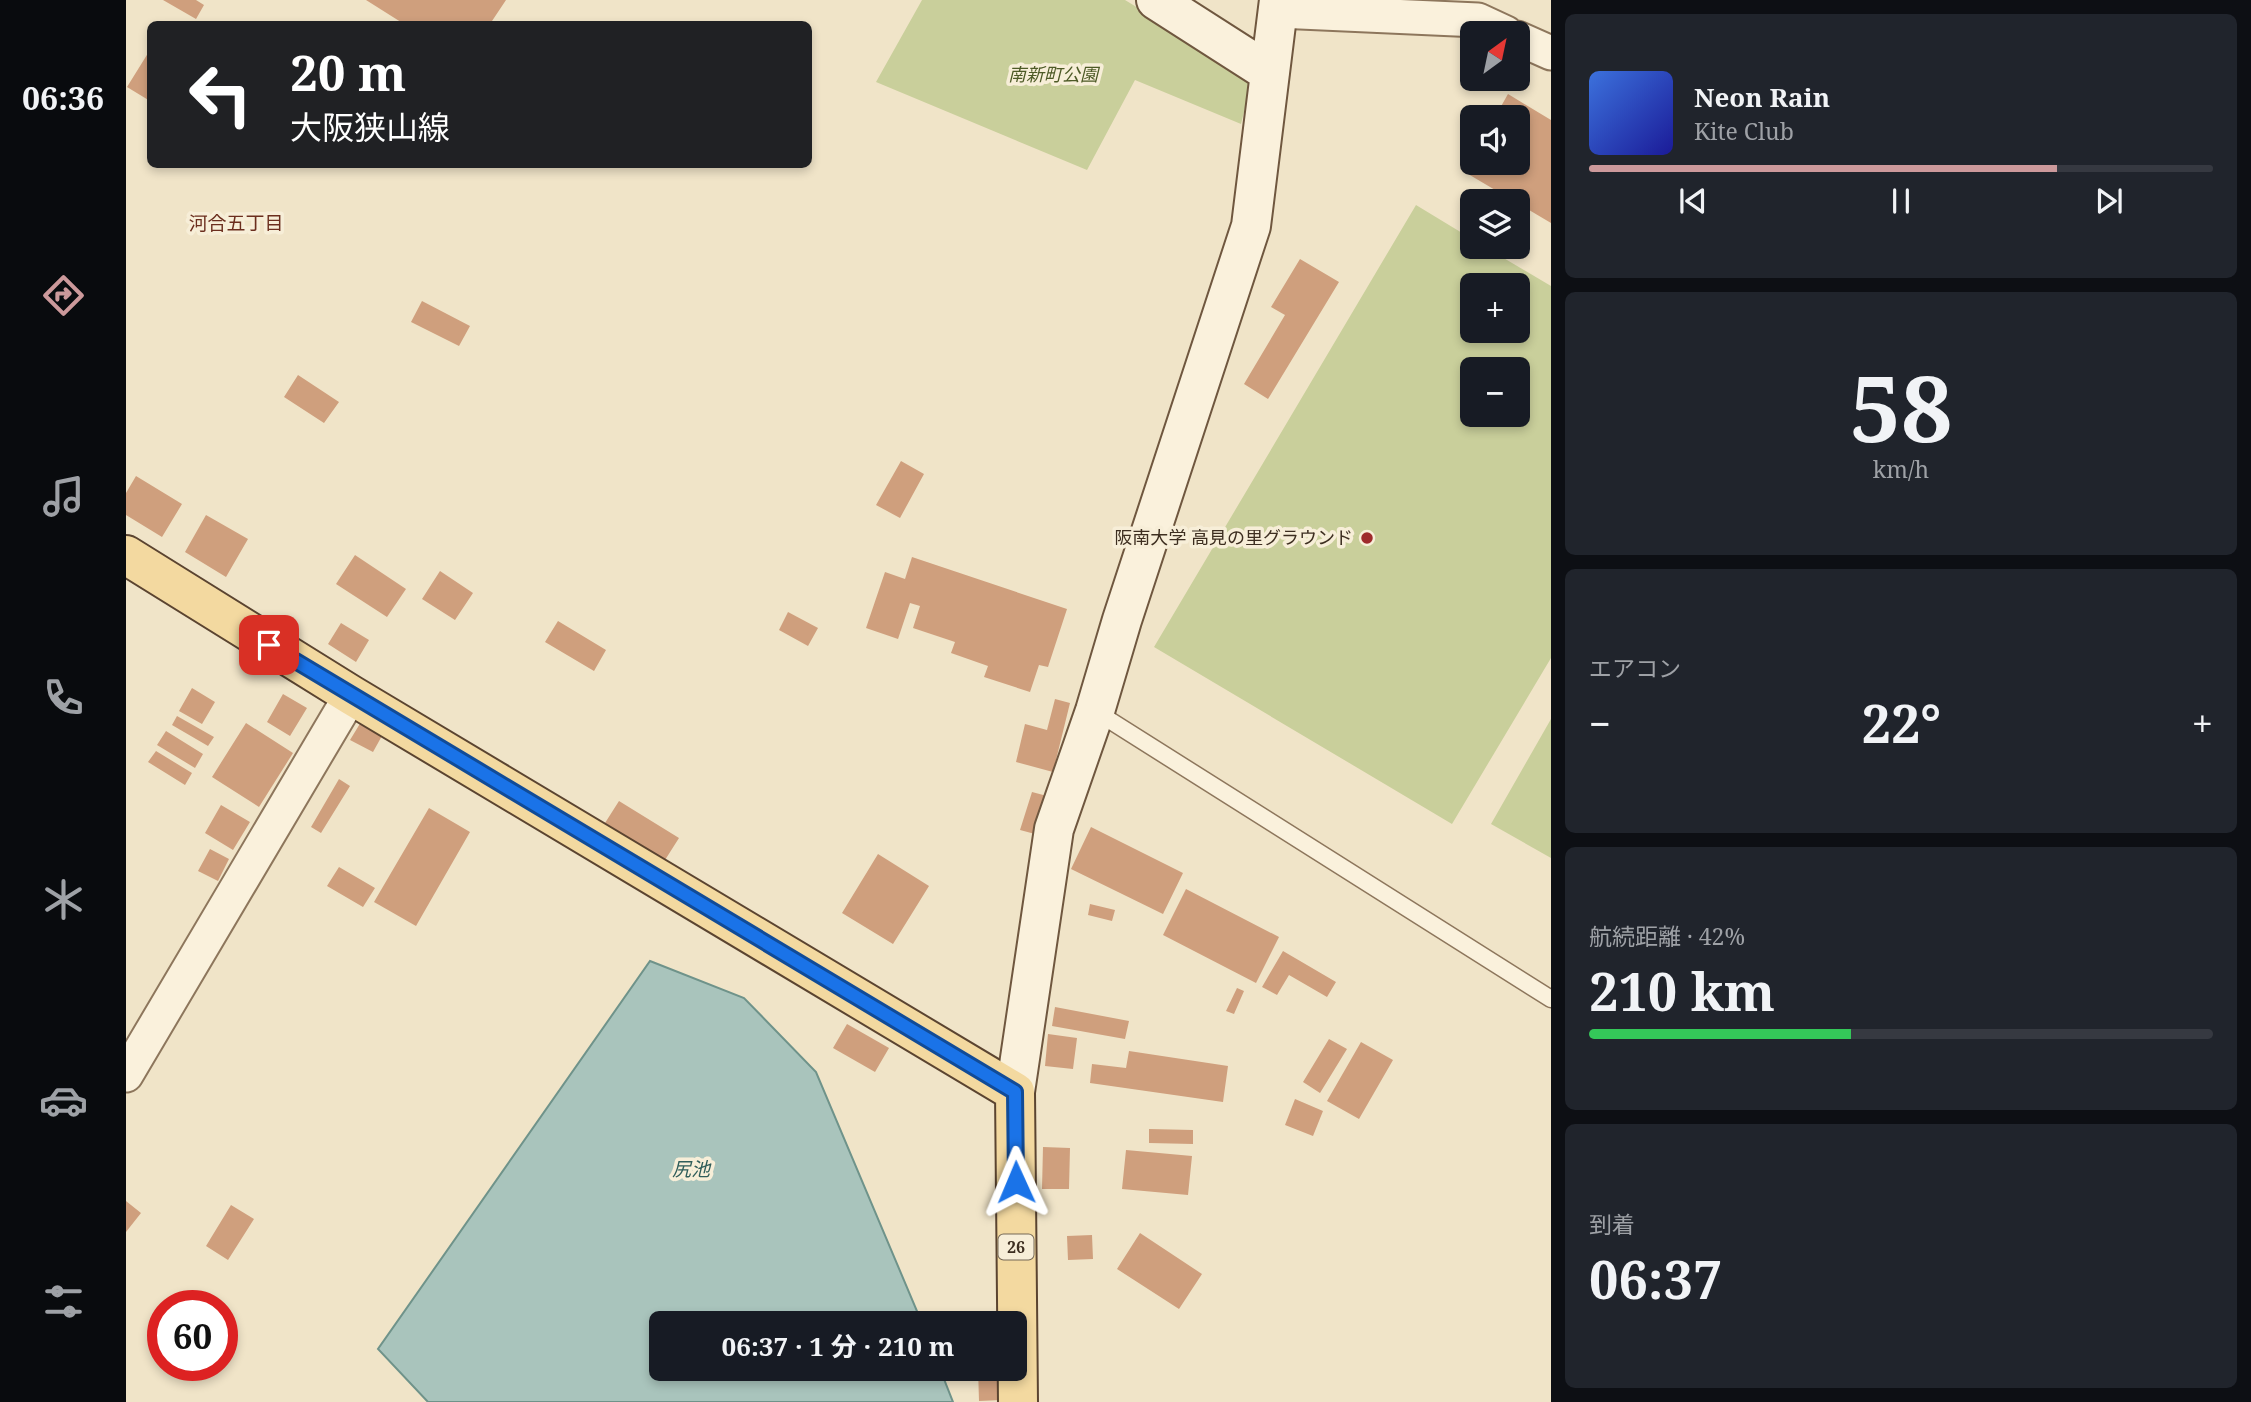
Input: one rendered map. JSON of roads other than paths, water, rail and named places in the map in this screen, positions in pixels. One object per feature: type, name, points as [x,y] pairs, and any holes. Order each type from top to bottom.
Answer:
[{"type":"main road","points":[[126,555],[351,695],[1015,1092]]},
{"type":"main road","name":"26","points":[[1015,1092],[1018,1402]]},
{"type":"street","points":[[1156,0],[1270,73]]},
{"type":"street","points":[[1015,1092],[1054,829],[1095,711],[1251,226],[1279,6],[1480,21]]},
{"type":"street","points":[[1530,44],[1551,53]]},
{"type":"street","points":[[126,1074],[351,695]]},
{"type":"lane","points":[[1095,711],[1551,999]]},
{"type":"water","name":"尻池","points":[[650,961],[744,998],[816,1072],[917,1311],[649,1311],[649,1381],[945,1381],[953,1402],[428,1402],[378,1349]]},
{"type":"place","name":"阪南大学 高見の里グラウンド","points":[[1367,538]]},
{"type":"district","name":"河合五丁目","points":[[236,223]]},
{"type":"park label","name":"南新町公園","points":[[1053,75]]}]
